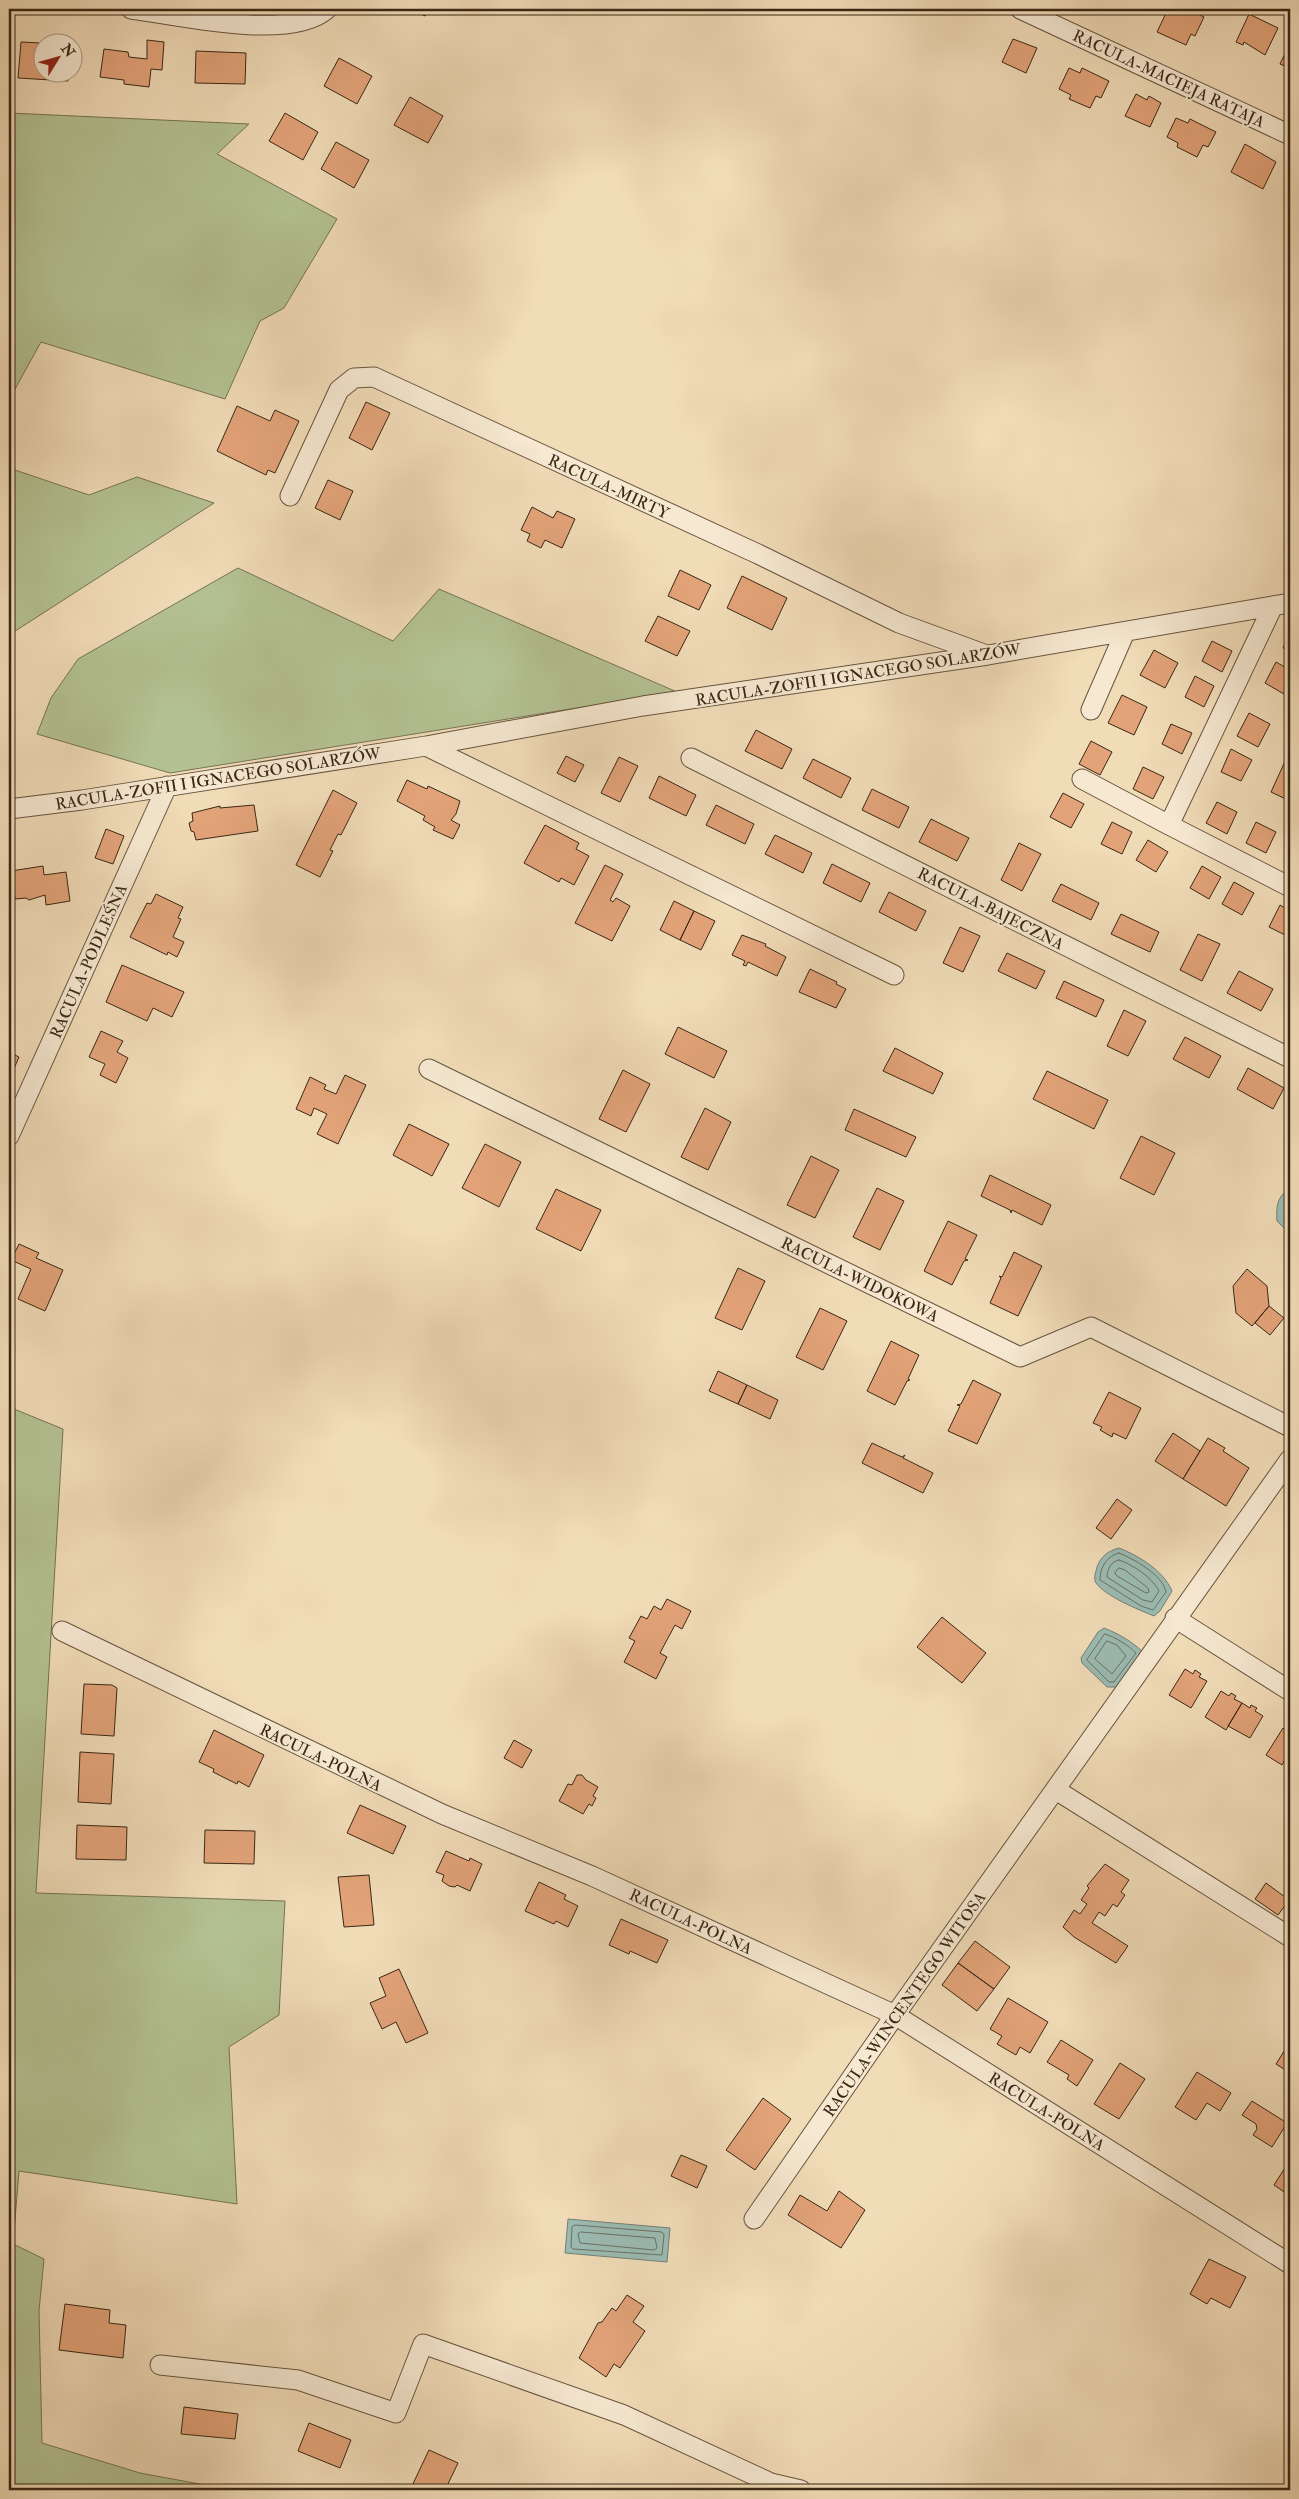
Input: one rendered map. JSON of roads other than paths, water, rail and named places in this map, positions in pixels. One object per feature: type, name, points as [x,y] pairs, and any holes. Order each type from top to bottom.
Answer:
[{"type":"street","points":[[131,9],[256,26],[300,23],[327,9]]},
{"type":"street","name":"RACULA-MACIEJA RATAJA","points":[[1020,9],[1290,134]]},
{"type":"street","name":"RACULA-MIRTY","points":[[290,496],[340,390],[354,378],[374,377],[758,554],[899,623],[988,655]]},
{"type":"street","points":[[1169,825],[1282,604]]},
{"type":"street","name":"RACULA-ZOFII I IGNACEGO SOLARZÓW","points":[[9,809],[426,746],[644,706],[988,655],[1282,604]]},
{"type":"street","points":[[1091,710],[1125,632]]},
{"type":"street","points":[[426,746],[894,975]]},
{"type":"street","name":"RACULA-BAJECZNA","points":[[691,758],[1290,1058]]},
{"type":"street","points":[[1082,779],[1290,887]]},
{"type":"street","name":"RACULA-PODLEŚNA","points":[[9,1136],[167,786]]},
{"type":"street","name":"RACULA-WIDOKOWA","points":[[429,1069],[1020,1357],[1091,1327],[1290,1427]]},
{"type":"street","name":"RACULA-WINCENTEGO WITOSA","points":[[754,2219],[894,2015],[1290,1459]]},
{"type":"street","points":[[1175,1618],[1290,1691]]},
{"type":"street","name":"RACULA-POLNA","points":[[62,1631],[442,1814],[592,1876],[894,2015],[1290,2264]]},
{"type":"street","points":[[1056,1790],[1290,1937]]},
{"type":"street","points":[[160,2365],[298,2380],[396,2413],[423,2344],[624,2415],[772,2482],[802,2490]]},
{"type":"water","points":[[1290,1188],[1290,1234],[1277,1221],[1277,1206],[1282,1195]]},
{"type":"water","points":[[1119,1548],[1157,1570],[1168,1583],[1172,1591],[1160,1611],[1154,1616],[1114,1598],[1096,1583],[1095,1575],[1101,1560],[1108,1552]]},
{"type":"water","points":[[1104,1628],[1125,1638],[1143,1652],[1118,1687],[1107,1687],[1082,1663],[1081,1658],[1098,1632]]},
{"type":"water","points":[[568,2219],[670,2228],[667,2262],[565,2253]]}]
